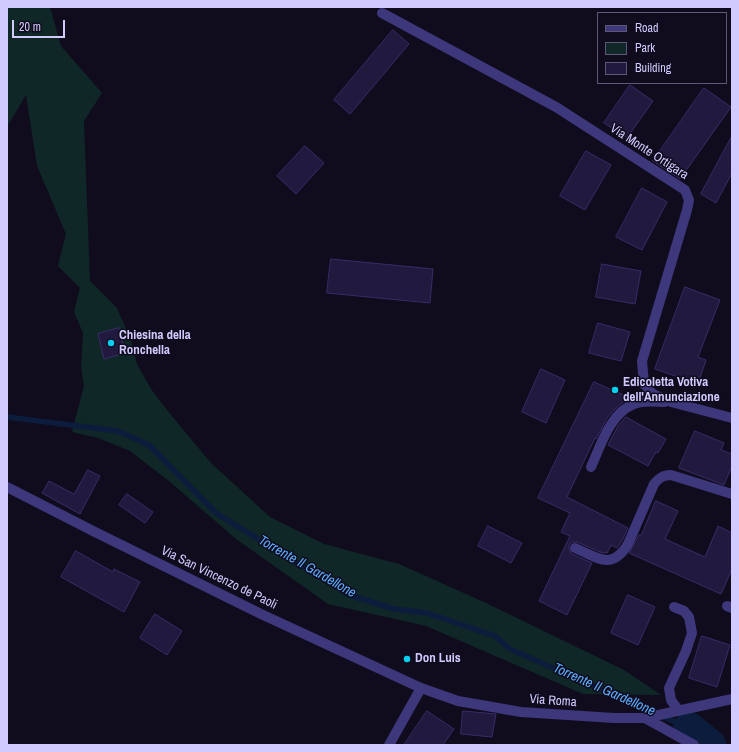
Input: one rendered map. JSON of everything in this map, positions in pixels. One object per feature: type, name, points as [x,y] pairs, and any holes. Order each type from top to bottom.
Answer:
[{"type":"street","name":"Via Monte Ortigara","points":[[382,13],[556,107],[685,190],[689,200],[688,210],[642,361],[644,384],[653,394],[671,402],[732,418]]},
{"type":"street","points":[[591,467],[613,421],[624,409],[635,403],[641,402],[671,402]]},
{"type":"street","points":[[575,548],[602,560],[618,558],[628,544],[654,484],[658,478],[665,475],[671,475],[732,494]]},
{"type":"street","name":"Via San Vincenzo de Paoli","points":[[7,487],[261,614],[421,688]]},
{"type":"street","points":[[674,607],[684,611],[689,617],[692,633],[669,688],[677,711]]},
{"type":"street","points":[[389,745],[421,688]]},
{"type":"street","name":"Via Roma","points":[[421,688],[458,701],[521,712],[614,718],[645,718],[732,699]]},
{"type":"street","points":[[645,718],[694,745]]},
{"type":"green space","points":[[7,7],[50,7],[61,46],[102,93],[84,121],[90,281],[117,308],[130,338],[137,364],[151,389],[211,463],[270,517],[324,544],[399,564],[484,602],[624,670],[661,695],[583,694],[426,626],[328,604],[236,539],[170,482],[130,451],[98,438],[72,432],[84,386],[81,367],[83,333],[74,312],[80,288],[58,266],[66,234],[37,166],[26,95],[7,127]]},
{"type":"building","points":[[393,30],[409,44],[350,114],[334,100]]},
{"type":"building","points":[[630,85],[653,101],[627,138],[604,123]]},
{"type":"building","points":[[704,88],[731,107],[680,179],[653,161]]},
{"type":"building","points":[[732,136],[732,173],[716,203],[701,194]]},
{"type":"building","points":[[305,146],[324,163],[296,194],[277,176]]},
{"type":"building","points":[[586,151],[611,165],[585,210],[560,196]]},
{"type":"building","points":[[642,188],[667,202],[642,250],[616,237]]},
{"type":"building","points":[[331,259],[433,269],[430,303],[327,293]]},
{"type":"building","points":[[602,264],[641,271],[635,304],[596,297]]},
{"type":"building","points":[[685,287],[720,300],[698,357],[706,360],[698,384],[655,369]]},
{"type":"building","points":[[598,323],[630,332],[621,361],[589,353]]},
{"type":"building","name":"Chiesina della Ronchella","points":[[119,328],[125,353],[104,359],[98,334]]},
{"type":"building","points":[[541,369],[565,380],[546,423],[522,412]]},
{"type":"building","points":[[594,382],[626,396],[623,402],[607,418],[596,439],[595,438],[567,497],[628,528],[617,548],[611,545],[607,553],[600,552],[577,542],[572,542],[569,545],[569,549],[572,554],[592,563],[567,615],[539,601],[570,536],[561,532],[570,513],[538,498]]},
{"type":"building","points":[[626,417],[666,439],[648,466],[608,445],[618,426]]},
{"type":"building","points":[[695,431],[724,443],[721,450],[732,454],[732,466],[724,485],[679,468]]},
{"type":"building","points":[[88,470],[100,476],[80,514],[42,493],[49,481],[74,494]]},
{"type":"building","points":[[127,494],[153,512],[145,523],[119,505]]},
{"type":"building","points":[[656,501],[678,511],[665,539],[705,557],[718,526],[732,533],[732,569],[721,594],[629,553],[639,535],[641,535]]},
{"type":"building","points":[[488,526],[522,543],[511,563],[478,546]]},
{"type":"building","points":[[76,551],[113,572],[114,569],[140,582],[124,612],[61,577]]},
{"type":"building","points":[[628,595],[655,607],[638,645],[611,633]]},
{"type":"building","points":[[155,614],[182,631],[167,655],[140,638]]},
{"type":"building","points":[[702,636],[730,645],[717,687],[689,678]]},
{"type":"building","points":[[427,711],[454,729],[443,745],[404,745]]},
{"type":"building","points":[[463,711],[496,714],[492,737],[461,734]]},
{"type":"waterway","name":"Torrente Il Gardellone","points":[[7,417],[118,431],[149,445],[216,513],[349,595],[394,609],[427,613],[495,636],[510,649],[689,728]]},
{"type":"waterway","name":"Torrente Il Gardellone","points":[[689,728],[710,745]]},
{"type":"place","name":"Chiesina della Ronchella","points":[[111,343]]},
{"type":"place","name":"Edicoletta Votiva dell'Annunciazione","points":[[615,390]]},
{"type":"place","name":"Don Luis","points":[[407,659]]}]
